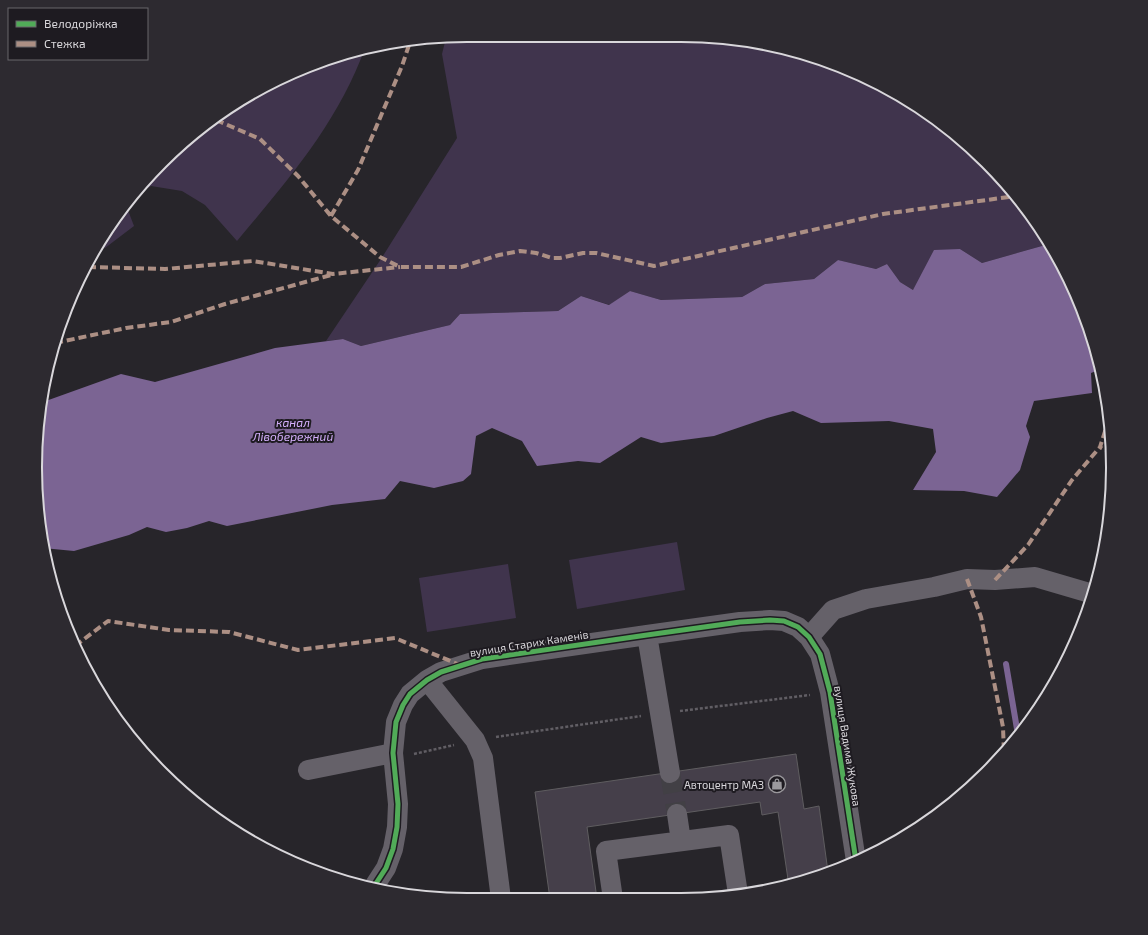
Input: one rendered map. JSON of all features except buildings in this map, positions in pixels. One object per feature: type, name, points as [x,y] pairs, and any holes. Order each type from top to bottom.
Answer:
[{"type":"street","points":[[809,637],[833,610],[866,599],[934,587],[967,579],[995,580],[1035,577],[1087,592]]},
{"type":"street","name":"вулиця Старих Каменів","points":[[376,883],[386,868],[394,849],[397,827],[398,804],[394,756],[396,722],[402,705],[410,694],[427,680],[441,672],[482,659],[740,622],[770,620],[784,621],[798,627],[809,637]]},
{"type":"street","points":[[647,635],[670,773]]},
{"type":"street","name":"вулиця Вадима Жукова","points":[[809,637],[820,654],[830,692],[855,855]]},
{"type":"street","points":[[427,680],[475,740],[483,758],[500,893]]},
{"type":"street","points":[[308,770],[394,756]]},
{"type":"street","points":[[677,814],[681,841]]},
{"type":"street","points":[[612,893],[606,851],[729,835],[737,889]]},
{"type":"path","points":[[394,756],[475,740],[660,713],[830,692]]},
{"type":"shaded area","points":[[680,42],[736,46],[791,56],[843,74],[869,86],[893,99],[940,130],[981,167],[1000,187],[1018,208],[1043,246],[982,263],[960,249],[913,290],[900,282],[887,264],[876,269],[838,260],[814,279],[765,284],[742,297],[661,300],[630,291],[610,305],[581,296],[558,311],[460,314],[450,325],[361,346],[343,339],[326,341],[381,259],[457,138],[442,54],[445,43]]},
{"type":"shaded area","points":[[362,55],[341,101],[310,150],[237,241],[205,205],[182,191],[151,186],[146,189],[167,167],[208,130],[255,99],[305,74]]},
{"type":"shaded area","points":[[128,211],[134,226],[105,248],[104,247]]},
{"type":"shaded area","points":[[677,542],[685,590],[577,609],[569,560]]},
{"type":"shaded area","points":[[508,564],[516,618],[427,632],[419,578]]},
{"type":"water","name":"канал Лівобережний","points":[[1043,246],[1062,279],[1074,305],[1092,357],[1095,371],[1091,373],[1092,393],[1034,401],[1026,426],[1030,437],[1020,470],[997,497],[964,491],[913,490],[936,452],[933,429],[889,421],[821,423],[793,411],[714,436],[661,443],[641,437],[600,463],[578,461],[537,466],[522,441],[492,428],[476,436],[471,474],[463,481],[434,488],[400,481],[385,499],[332,505],[227,526],[209,521],[187,528],[166,532],[147,527],[129,535],[74,551],[50,549],[43,495],[42,468],[43,440],[48,400],[121,374],[155,382],[275,348],[343,339],[361,346],[450,325],[460,314],[558,311],[581,296],[609,305],[630,291],[661,300],[742,297],[765,284],[814,279],[838,260],[876,269],[887,264],[900,282],[913,290],[934,250],[960,249],[982,263]]},
{"type":"waterway","points":[[1006,664],[1017,728]]},
{"type":"tunnel","points":[[670,773],[677,814]]},
{"type":"marked path","points":[[331,216],[358,170],[402,66],[408,46]]},
{"type":"marked path","points":[[220,122],[260,139],[298,176],[331,216],[380,257],[400,267],[461,267],[499,255],[520,251],[536,253],[552,258],[560,258],[583,253],[596,253],[654,266],[883,214],[1009,197]]},
{"type":"marked path","points":[[92,267],[165,269],[253,261],[333,274],[400,267]]},
{"type":"marked path","points":[[61,342],[126,328],[171,322],[225,304],[331,275]]},
{"type":"marked path","points":[[1104,434],[1100,447],[1105,450]]},
{"type":"marked path","points":[[995,580],[1028,545],[1072,480],[1100,447]]},
{"type":"marked path","points":[[967,579],[981,617],[1003,727],[1004,744]]},
{"type":"marked path","points":[[80,642],[108,621],[169,630],[229,632],[298,650],[395,638],[460,665]]},
{"type":"cycle path","points":[[376,883],[386,868],[393,849],[397,827],[398,804],[393,753],[396,722],[403,705],[410,694],[427,680],[441,672],[482,659],[740,622],[770,620],[784,621],[798,627],[809,637],[820,654],[830,692],[855,855]]},
{"type":"place","name":"Автоцентр МАЗ","points":[[777,784]]}]
